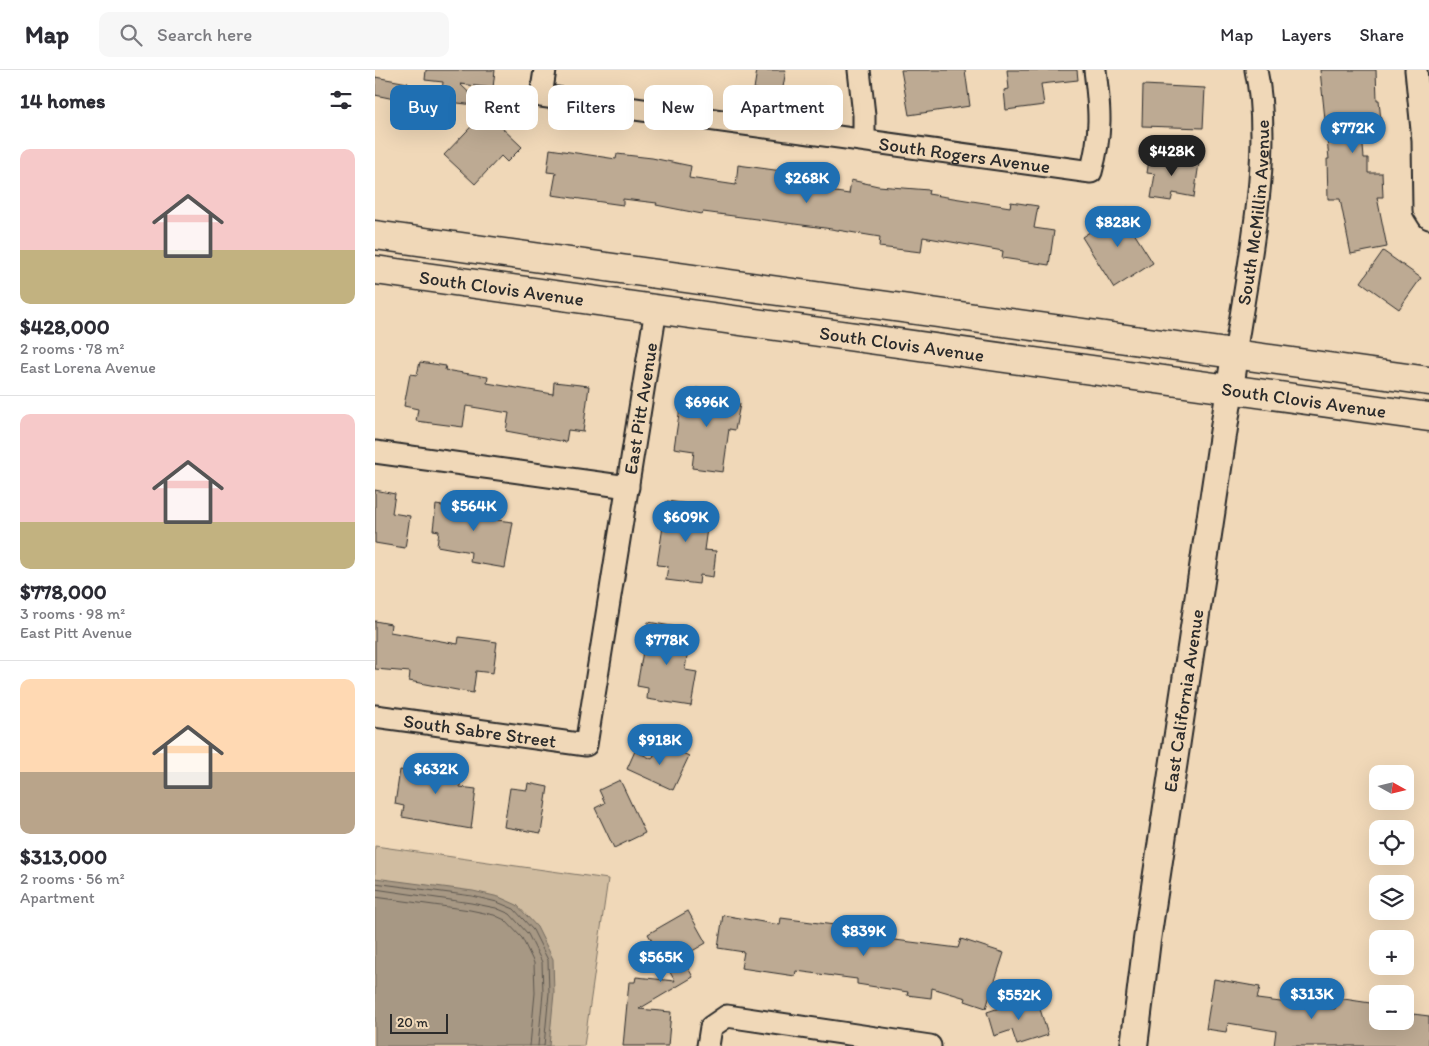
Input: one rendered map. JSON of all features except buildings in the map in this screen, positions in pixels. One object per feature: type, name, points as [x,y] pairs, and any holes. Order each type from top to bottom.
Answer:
[{"type":"main road","name":"South Clovis Avenue","points":[[375,235],[1429,381]]},
{"type":"main road","name":"South Clovis Avenue","points":[[375,270],[1429,417]]},
{"type":"main road","points":[[656,309],[661,299],[671,293],[795,306],[848,301]]},
{"type":"street","name":"South Rogers Avenue","points":[[545,70],[541,96],[1091,172],[1099,143],[1100,118],[1095,70]]},
{"type":"street","points":[[859,70],[864,114],[864,140]]},
{"type":"street","name":"South McMillin Avenue","points":[[1235,355],[1260,166],[1261,117],[1256,70]]},
{"type":"street","points":[[1416,70],[1423,140],[1424,210],[1429,218]]},
{"type":"street","name":"East Pitt Avenue","points":[[586,745],[656,309]]},
{"type":"street","name":"East California Avenue","points":[[1134,1046],[1147,940],[1235,355]]},
{"type":"street","points":[[375,452],[628,487]]},
{"type":"street","name":"South Sabre Street","points":[[375,716],[586,745]]},
{"type":"street","points":[[709,1036],[727,1016],[930,1046]]},
{"type":"shaded area","points":[[375,846],[608,879],[584,1046],[375,1046]]},
{"type":"water","points":[[375,878],[473,891],[499,897],[517,905],[537,927],[553,959],[554,993],[549,1046],[375,1046]]}]
